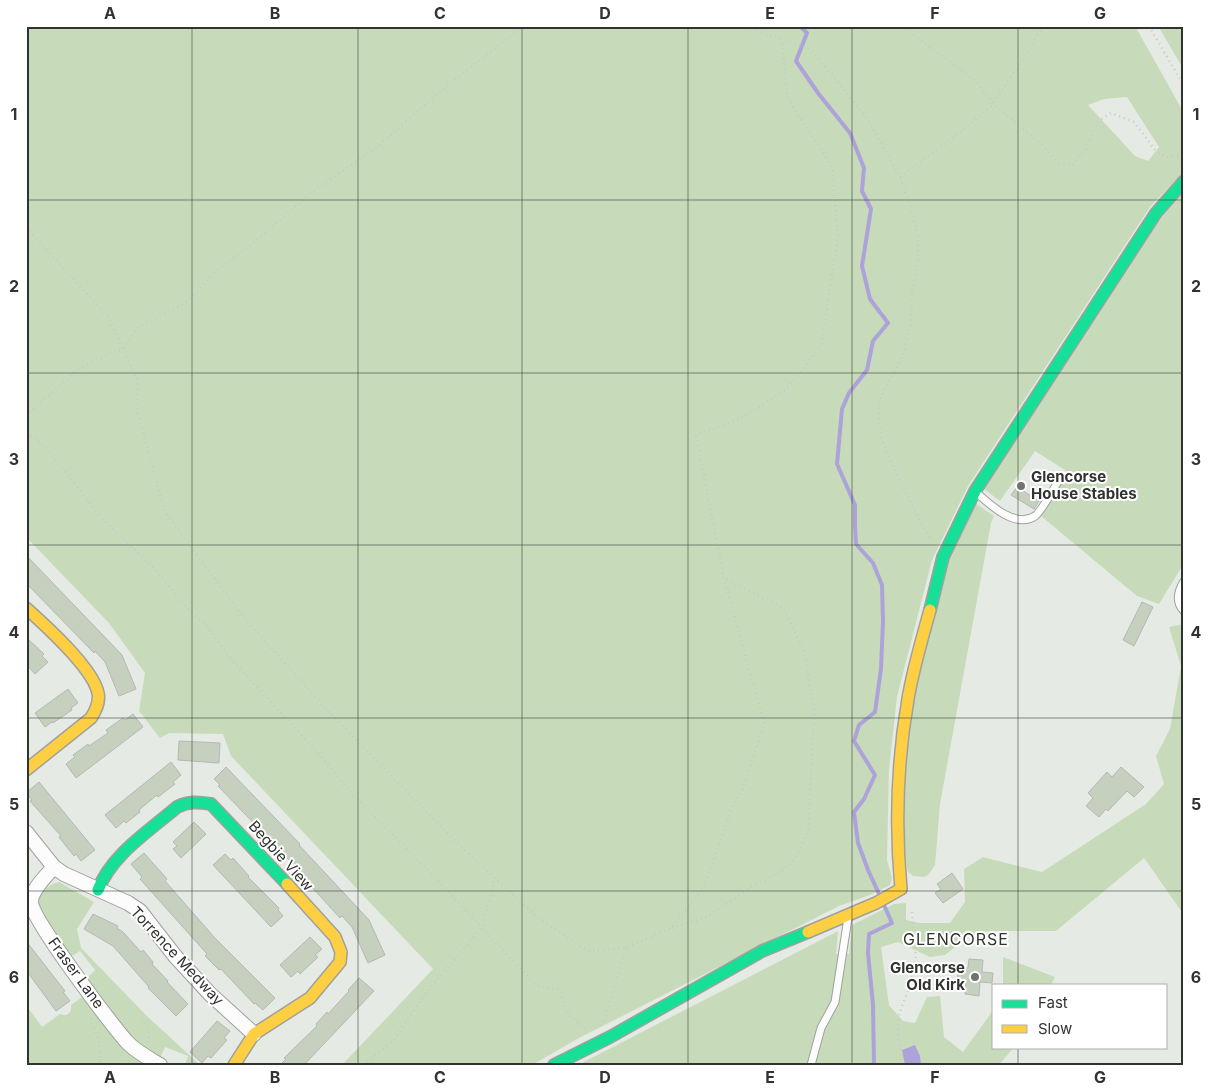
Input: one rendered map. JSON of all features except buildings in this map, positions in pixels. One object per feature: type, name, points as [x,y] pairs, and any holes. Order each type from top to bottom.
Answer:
[{"type":"street","points":[[554,1065],[606,1033],[762,952],[876,903],[900,889],[897,847],[899,758],[908,697],[943,557],[974,491],[1156,213],[1184,181]]},
{"type":"street","points":[[26,608],[86,670],[98,690],[99,700],[97,710],[92,718],[26,770]]},
{"type":"street","name":"Begbie View","points":[[98,890],[102,880],[116,859],[177,807],[195,802],[211,804],[335,937],[341,952],[340,962],[336,968],[310,998],[254,1034]]},
{"type":"street","name":"Torrence Medway","points":[[26,832],[54,867],[70,877],[128,903],[140,912],[175,956],[210,994],[254,1034]]},
{"type":"street","name":"Fraser Lane","points":[[54,867],[32,896],[31,904],[40,923],[89,993],[127,1042],[138,1052],[160,1065]]},
{"type":"street","points":[[234,1065],[254,1034]]},
{"type":"lane","points":[[974,491],[1006,515],[1022,521],[1035,516],[1059,480]]},
{"type":"lane","points":[[1184,581],[1178,596],[1180,608],[1184,611]]},
{"type":"lane","points":[[811,1065],[821,1028],[835,1002],[848,915]]},
{"type":"path","points":[[26,416],[76,371],[104,356],[123,349],[134,332],[144,323],[174,310],[189,300],[218,269],[248,247],[316,189],[371,152],[441,91],[523,26]]},
{"type":"path","points":[[742,26],[811,50],[867,118],[900,177],[909,201],[918,237],[918,262],[912,290],[910,326],[901,359],[881,397],[878,411],[882,438],[888,456],[919,519],[943,557]]},
{"type":"path","points":[[901,26],[977,82],[992,104],[1038,141],[1059,163],[1072,166],[1084,150],[1098,121],[1111,112],[1134,122],[1156,151],[1167,157],[1184,154]]},
{"type":"path","points":[[900,177],[948,142],[992,104],[1044,26]]},
{"type":"path","points":[[1149,26],[1184,86]]},
{"type":"path","points":[[671,928],[704,888],[733,805],[743,788],[764,723],[724,578],[696,436],[741,418],[786,390],[820,346],[838,237],[832,167],[787,96],[782,40]]},
{"type":"path","points":[[26,227],[109,318],[138,383],[136,406],[165,512],[245,619],[309,691],[454,840],[537,917],[587,951],[626,948],[671,928],[704,918],[751,887],[784,870],[794,860],[808,832],[814,703],[809,686],[805,652],[783,608],[724,578]]},
{"type":"path","points":[[26,433],[47,449],[105,522],[152,566],[187,608],[208,627],[228,656],[321,756],[349,791],[426,867],[528,977],[540,987],[559,989],[569,1015],[587,1030],[606,1033],[626,948]]},
{"type":"path","points":[[363,1065],[393,1041],[426,993],[482,927],[495,878]]},
{"type":"path","points":[[902,1065],[898,1036],[899,1015],[911,982],[916,956],[912,912]]},
{"type":"path","points":[[91,1014],[91,1023],[99,1039],[100,1065]]},
{"type":"green space","points":[[26,26],[1135,26],[1184,113],[1184,171],[1150,207],[968,486],[932,560],[897,697],[889,770],[887,860],[892,878],[890,885],[870,895],[839,906],[579,1038],[532,1065],[342,1065],[433,969],[231,756],[223,734],[169,733],[160,738],[139,711],[145,673],[109,623],[26,537]],"holes":[[[1127,97],[1159,147],[1148,161],[1135,156],[1088,105],[1104,99]]]},
{"type":"green space","points":[[1158,26],[1184,26],[1184,70]]},
{"type":"green space","points":[[1184,191],[1184,563],[1159,604],[1137,596],[1041,516],[1068,472],[1035,451],[1000,501],[984,489],[1160,220]]},
{"type":"green space","points":[[975,503],[994,516],[991,523],[940,804],[935,865],[928,875],[924,877],[913,876],[908,872],[900,827],[912,698],[947,562]]},
{"type":"green space","points":[[1184,624],[1184,915],[1144,858],[1056,931],[973,933],[945,955],[930,957],[898,942],[881,947],[889,1005],[903,1021],[915,1023],[927,997],[940,996],[944,1037],[963,1052],[992,1012],[992,1048],[1013,1048],[999,1065],[578,1065],[838,931],[836,954],[849,954],[852,925],[894,904],[906,903],[906,920],[920,923],[950,923],[965,902],[964,869],[983,857],[1042,872],[1146,804],[1164,784],[1156,756],[1170,729],[1181,666],[1169,627]]},
{"type":"green space","points":[[59,882],[94,902],[77,929],[81,948],[147,1016],[200,1065],[185,1065],[188,1056],[165,1047],[161,1056],[156,1057],[139,1048],[88,980],[95,970],[80,951],[71,955],[37,909],[39,900],[46,888]]},
{"type":"green space","points":[[1003,957],[1055,977],[1052,984],[1003,984]]},
{"type":"green space","points":[[82,997],[89,999],[146,1065],[26,1065],[26,1005],[42,1027],[60,1014],[68,1014],[71,1010],[71,1005]]},
{"type":"shaded area","points":[[915,1045],[920,1056],[921,1065],[905,1065],[902,1050]]},
{"type":"waterway","points":[[800,26],[807,33],[796,61],[818,93],[850,133],[864,168],[862,191],[871,209],[862,266],[870,299],[888,323],[873,341],[867,370],[849,393],[842,409],[837,464],[855,505],[856,544],[873,563],[882,585],[881,669],[875,712],[859,725],[854,741],[875,775],[864,799],[854,812],[858,843],[879,894]]},
{"type":"waterway","points":[[874,1065],[873,1005],[868,953],[869,934],[892,923],[884,905]]},
{"type":"traffic: fast","points":[[930,610],[943,557],[975,491],[1156,213],[1184,181]]},
{"type":"traffic: fast","points":[[98,890],[112,866],[132,844],[177,807],[194,802],[211,804],[287,884]]},
{"type":"traffic: fast","points":[[554,1065],[610,1037],[762,951],[808,932]]},
{"type":"traffic: slow","points":[[26,608],[78,660],[94,683],[98,693],[97,706],[91,718],[26,770]]},
{"type":"traffic: slow","points":[[808,932],[876,903],[901,889],[898,841],[901,746],[910,688],[930,610]]},
{"type":"traffic: slow","points":[[234,1065],[254,1034],[310,998],[340,962],[341,952],[335,937],[287,884]]},
{"type":"place","name":"Glencorse House Stables","points":[[1021,486]]},
{"type":"place","name":"Glencorse Old Kirk","points":[[975,977]]},
{"type":"district","name":"GLENCORSE","points":[[956,939]]}]
